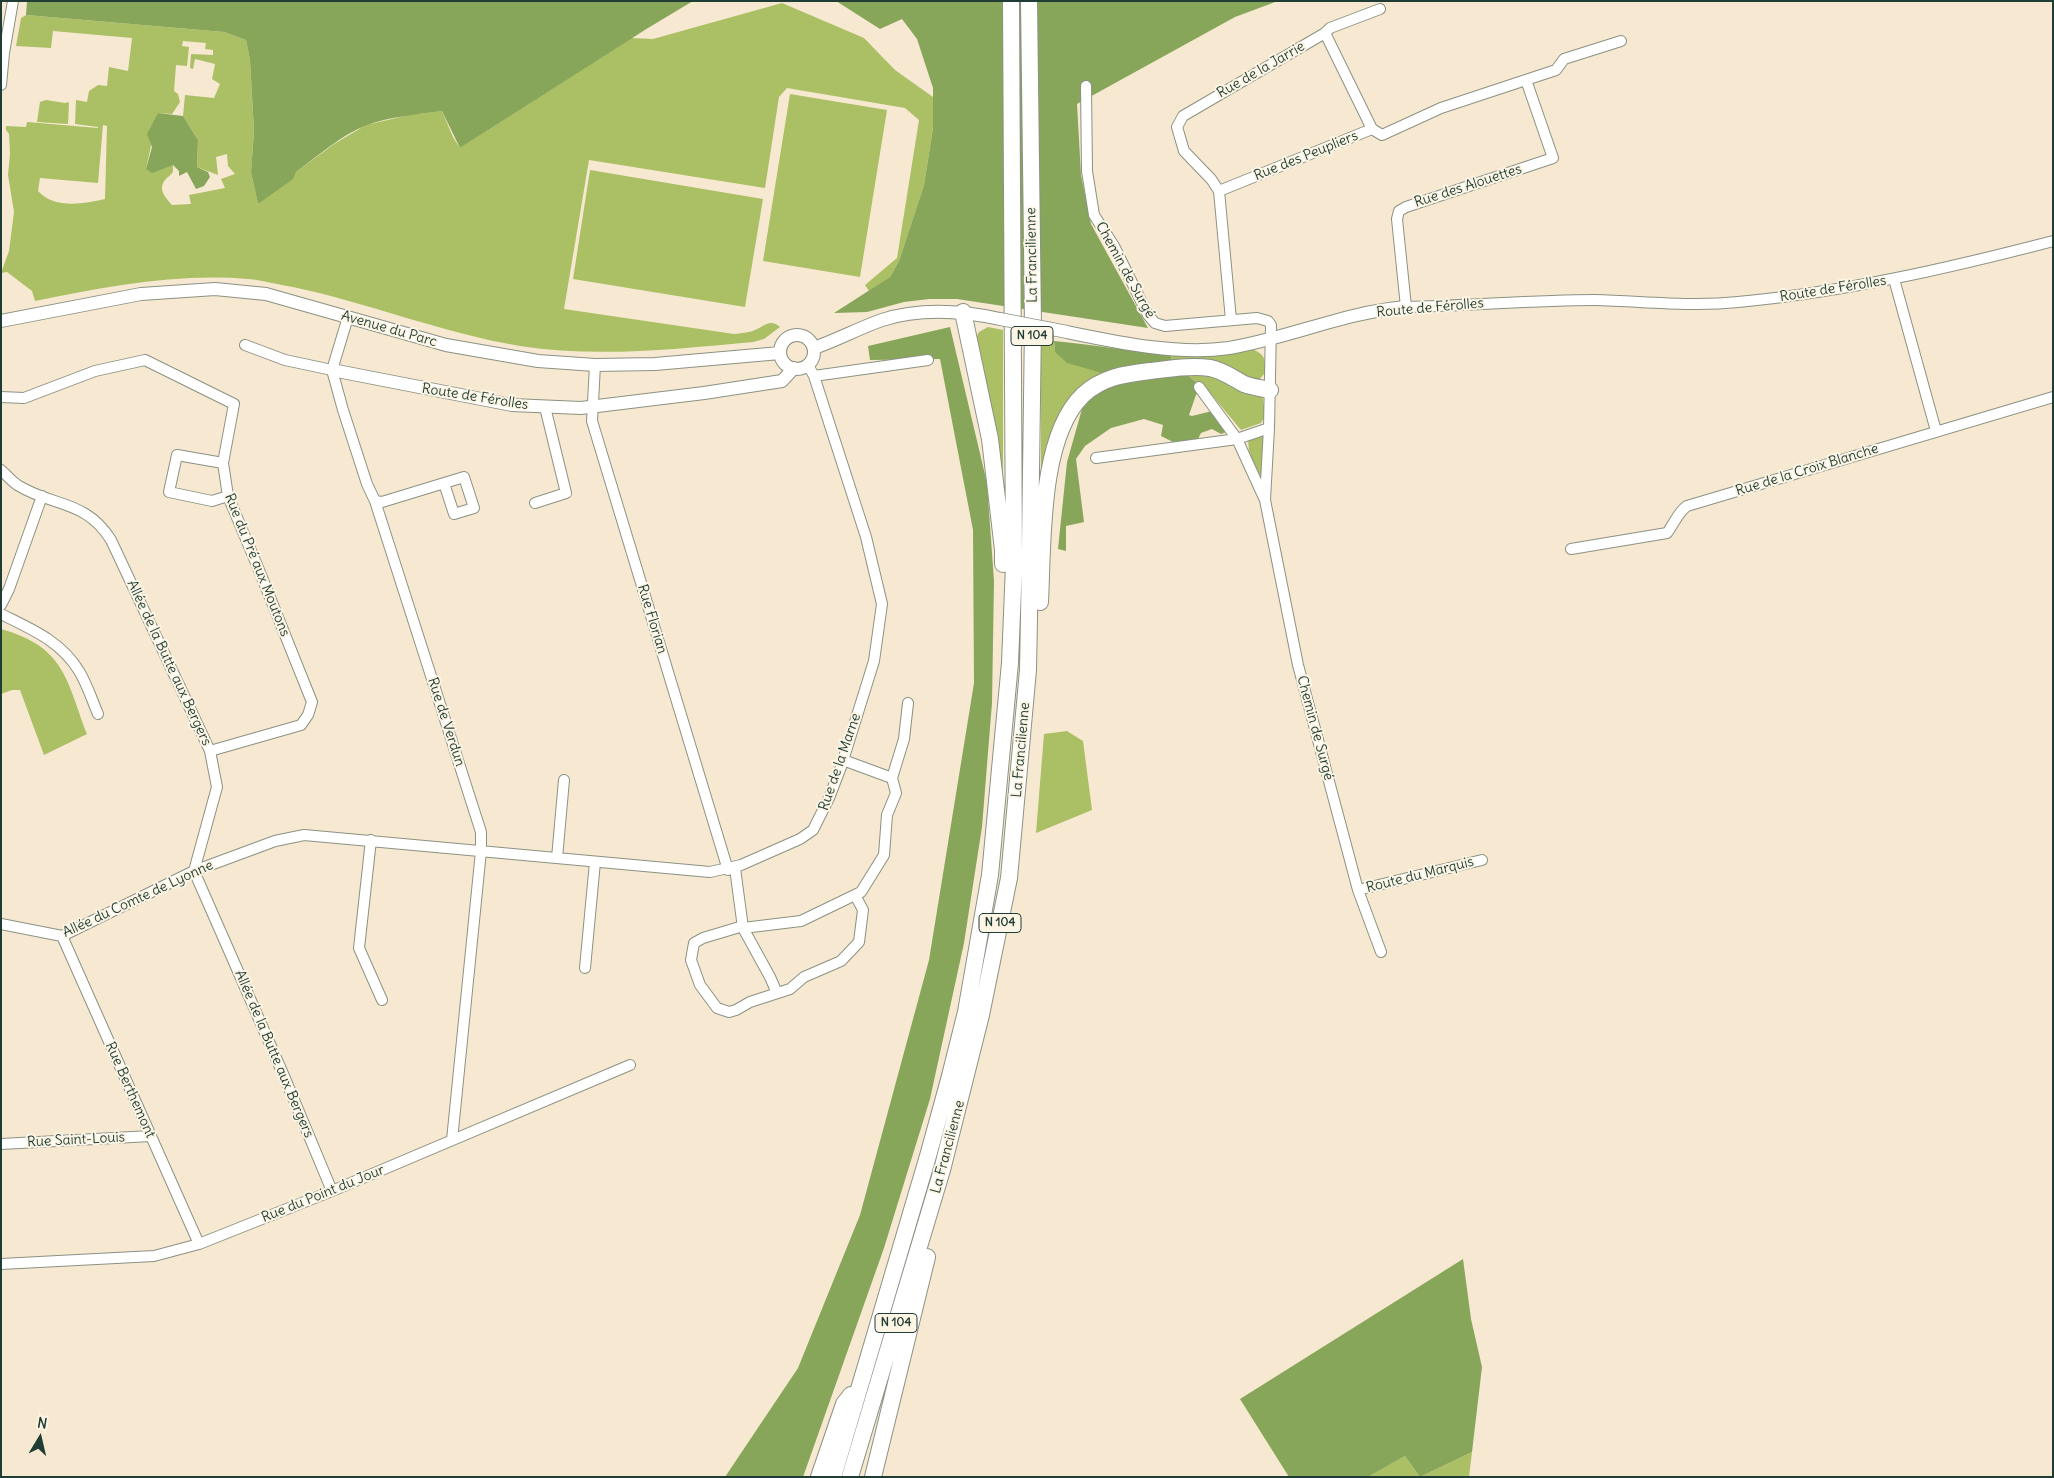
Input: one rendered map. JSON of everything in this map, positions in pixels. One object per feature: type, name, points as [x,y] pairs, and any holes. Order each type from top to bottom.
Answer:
[{"type":"highway","name":"La Francilienne","points":[[833,1477],[928,1156],[966,1012],[990,875],[1010,663],[1014,565],[1011,1]]},
{"type":"highway","name":"La Francilienne","points":[[850,1477],[942,1170],[981,1015],[1009,878],[1028,670],[1032,335],[1029,1]]},
{"type":"highway","points":[[963,312],[990,439],[1003,550],[1003,622],[1010,663]]},
{"type":"highway","points":[[1028,670],[1037,645],[1045,513],[1053,458],[1058,438],[1067,416],[1083,395],[1104,381],[1125,374],[1199,367],[1212,368],[1247,385],[1270,390]]},
{"type":"highway","points":[[873,1477],[945,1190],[942,1170]]},
{"type":"highway","points":[[819,1477],[844,1404],[861,1384]]},
{"type":"street","points":[[1,85],[4,53],[13,1]]},
{"type":"street","points":[[1372,129],[1325,33],[1330,28],[1380,9]]},
{"type":"street","name":"Rue de la Jarrie","points":[[1219,191],[1211,179],[1184,151],[1176,127],[1183,116],[1325,33]]},
{"type":"street","name":"Rue des Peupliers","points":[[1219,191],[1372,129],[1382,135],[1441,108],[1556,70],[1564,59],[1621,40]]},
{"type":"street","name":"Rue des Alouettes","points":[[1406,308],[1397,220],[1399,211],[1552,158],[1526,80]]},
{"type":"street","name":"Chemin de Surgé","points":[[1086,86],[1088,171],[1094,215],[1114,246],[1148,315],[1155,323],[1165,326],[1257,318],[1268,321],[1271,325],[1269,428],[1265,500]]},
{"type":"street","points":[[1219,191],[1231,320]]},
{"type":"street","name":"Route de Férolles","points":[[814,348],[882,320],[931,313],[963,312],[1132,345],[1179,349],[1227,348],[1271,338],[1341,318],[1406,308],[1474,303],[1596,300],[1652,303],[1736,303],[1788,297],[1894,279],[2053,241]]},
{"type":"street","points":[[1894,279],[1936,431]]},
{"type":"street","name":"Avenue du Parc","points":[[1,321],[132,295],[215,289],[266,294],[446,345],[538,361],[594,366],[655,364],[780,353]]},
{"type":"street","points":[[332,370],[348,317]]},
{"type":"street","points":[[811,370],[814,348],[805,337],[790,336],[783,343],[780,353],[784,363],[794,368],[804,367],[811,370],[928,360]]},
{"type":"street","name":"Route de Férolles","points":[[245,345],[284,360],[332,370],[458,396],[512,405],[545,407],[594,406],[704,393],[782,380],[794,368]]},
{"type":"street","name":"Rue du Pré aux Moutons","points":[[1,397],[24,398],[95,372],[145,360],[234,404],[223,463],[228,496],[312,702],[308,715],[301,725],[210,751]]},
{"type":"street","name":"Rue Florian","points":[[594,366],[592,421],[731,869],[743,927]]},
{"type":"street","name":"Rue de Verdun","points":[[332,370],[342,410],[367,484],[376,501],[481,832],[481,851],[452,1140]]},
{"type":"street","name":"Rue de la Marne","points":[[481,851],[710,872],[731,869],[800,840],[813,830],[829,798],[843,760],[874,661],[882,604],[866,537],[811,370]]},
{"type":"street","name":"Chemin de Surgé","points":[[1199,387],[1238,439],[1265,500],[1298,665],[1358,890],[1381,952]]},
{"type":"street","name":"Rue de la Croix Blanche","points":[[1571,549],[1667,533],[1675,523],[1680,510],[1687,506],[2053,397]]},
{"type":"street","points":[[535,503],[566,493],[545,407]]},
{"type":"street","points":[[1096,458],[1238,439],[1269,428]]},
{"type":"street","points":[[223,463],[177,455],[169,492],[212,501],[228,496]]},
{"type":"street","name":"Allée de la Butte aux Bergers","points":[[1,470],[18,486],[93,517],[103,527],[111,540],[210,751],[216,787],[194,871],[332,1191]]},
{"type":"street","points":[[376,501],[382,502],[444,484]]},
{"type":"street","points":[[1,605],[9,589],[42,496]]},
{"type":"street","points":[[1,614],[42,635],[60,647],[80,671],[98,714]]},
{"type":"street","points":[[855,895],[863,910],[858,942],[841,961],[804,977],[790,989],[729,1012],[717,1008],[700,985],[691,960],[694,943],[703,938],[743,927],[802,921],[861,892],[884,855],[887,815],[896,793],[892,778],[904,740],[908,704]]},
{"type":"street","points":[[843,760],[892,778]]},
{"type":"street","points":[[557,858],[564,780]]},
{"type":"street","name":"Allée du Comte de Lyonne","points":[[1,924],[62,936],[194,871],[275,841],[304,835],[481,851]]},
{"type":"street","points":[[371,840],[359,948],[382,1000]]},
{"type":"street","name":"Route du Marquis","points":[[1358,890],[1482,860]]},
{"type":"street","points":[[584,968],[595,862]]},
{"type":"street","points":[[743,927],[770,976],[777,993]]},
{"type":"street","name":"Rue Berthemont","points":[[62,936],[199,1244]]},
{"type":"street","name":"Rue du Point du Jour","points":[[1,1264],[154,1256],[199,1244],[332,1191],[630,1065]]},
{"type":"street","name":"Rue Saint-Louis","points":[[1,1144],[151,1136]]},
{"type":"green space","points":[[27,1],[693,1],[460,148],[442,111],[376,122],[357,129],[339,140],[296,172],[293,179],[258,204],[251,172],[254,131],[250,60],[246,40],[224,32],[26,15]]},
{"type":"green space","points":[[836,1],[1278,1],[1235,17],[1077,104],[1081,175],[1091,224],[1148,328],[957,299],[929,299],[904,302],[867,312],[834,313],[890,277],[899,261],[924,185],[933,128],[933,88],[917,39],[902,19],[880,29]]},
{"type":"green space","points":[[782,3],[864,38],[895,70],[933,97],[933,128],[924,185],[899,261],[890,277],[869,291],[865,285],[897,258],[919,120],[905,108],[787,88],[779,97],[765,188],[589,160],[564,309],[734,334],[750,332],[771,323],[777,324],[780,327],[764,339],[753,342],[636,351],[549,350],[462,334],[350,301],[254,280],[194,278],[141,282],[35,301],[32,291],[7,272],[1,273],[9,251],[14,212],[8,175],[10,154],[9,134],[6,126],[26,127],[27,122],[98,128],[75,124],[76,100],[87,102],[89,91],[98,85],[107,86],[109,67],[128,71],[132,38],[53,31],[51,48],[16,46],[21,18],[26,15],[224,32],[246,40],[250,60],[254,131],[251,172],[258,204],[296,172],[334,144],[366,125],[409,115],[442,111],[460,148],[631,38],[653,39]],"holes":[[[183,41],[206,43],[205,49],[213,50],[213,55],[191,54],[190,68],[193,69],[195,59],[215,64],[212,79],[220,84],[214,98],[185,95],[183,116],[198,140],[197,167],[218,175],[216,157],[227,154],[228,166],[235,174],[221,179],[225,188],[189,195],[191,204],[172,205],[165,197],[162,187],[165,180],[172,173],[173,165],[146,169],[158,113],[172,114],[180,102],[178,94],[174,91],[176,65],[187,66],[189,47],[182,46]],[[103,125],[107,126],[105,199],[69,204],[60,203],[52,201],[38,191],[40,178],[98,183]]]},
{"type":"green space","points":[[790,94],[887,110],[860,277],[763,261]]},
{"type":"green space","points":[[46,100],[69,102],[68,124],[37,122],[40,102]]},
{"type":"green space","points":[[158,113],[183,116],[198,140],[197,167],[208,172],[210,177],[204,186],[196,189],[187,172],[179,176],[179,171],[173,165],[152,173],[146,169],[152,147],[147,134]]},
{"type":"green space","points":[[590,170],[763,199],[745,307],[573,279]]},
{"type":"green space","points":[[950,327],[987,483],[994,581],[992,703],[982,827],[964,943],[930,1099],[884,1248],[803,1477],[725,1477],[798,1368],[860,1215],[929,960],[974,683],[973,530],[940,359],[870,360],[868,346]]},
{"type":"green space","points":[[988,327],[1003,330],[1003,505],[975,340],[979,332]]},
{"type":"green space","points":[[1041,339],[1054,341],[1055,352],[1109,375],[1095,381],[1041,480]]},
{"type":"green space","points":[[1054,341],[1170,354],[1172,361],[1109,375],[1067,363],[1055,352]]},
{"type":"green space","points":[[1252,349],[1260,353],[1265,361],[1265,373],[1257,382],[1172,361],[1170,354]]},
{"type":"green space","points":[[1185,373],[1208,374],[1257,394],[1263,398],[1265,416],[1261,423],[1241,430],[1206,388],[1196,395],[1197,383]]},
{"type":"green space","points":[[1185,373],[1197,383],[1196,395],[1189,415],[1212,411],[1226,432],[1221,434],[1212,429],[1201,433],[1198,439],[1173,442],[1161,436],[1163,425],[1144,419],[1111,428],[1085,446],[1076,459],[1084,522],[1066,526],[1066,551],[1058,549],[1067,462],[1082,409],[1104,386]]},
{"type":"green space","points":[[1263,436],[1266,441],[1262,475],[1258,474],[1249,451],[1248,440]]},
{"type":"green space","points":[[1,629],[22,636],[38,645],[51,656],[67,681],[87,734],[44,755],[20,690],[12,690],[1,694]]},
{"type":"green space","points":[[1067,731],[1083,741],[1092,810],[1036,833],[1044,734]]},
{"type":"green space","points":[[1463,1259],[1471,1319],[1482,1367],[1472,1452],[1420,1477],[1405,1456],[1368,1477],[1289,1477],[1240,1399]]},
{"type":"green space","points":[[1472,1452],[1469,1477],[1420,1477]]},
{"type":"green space","points":[[1405,1456],[1420,1477],[1368,1477]]}]
